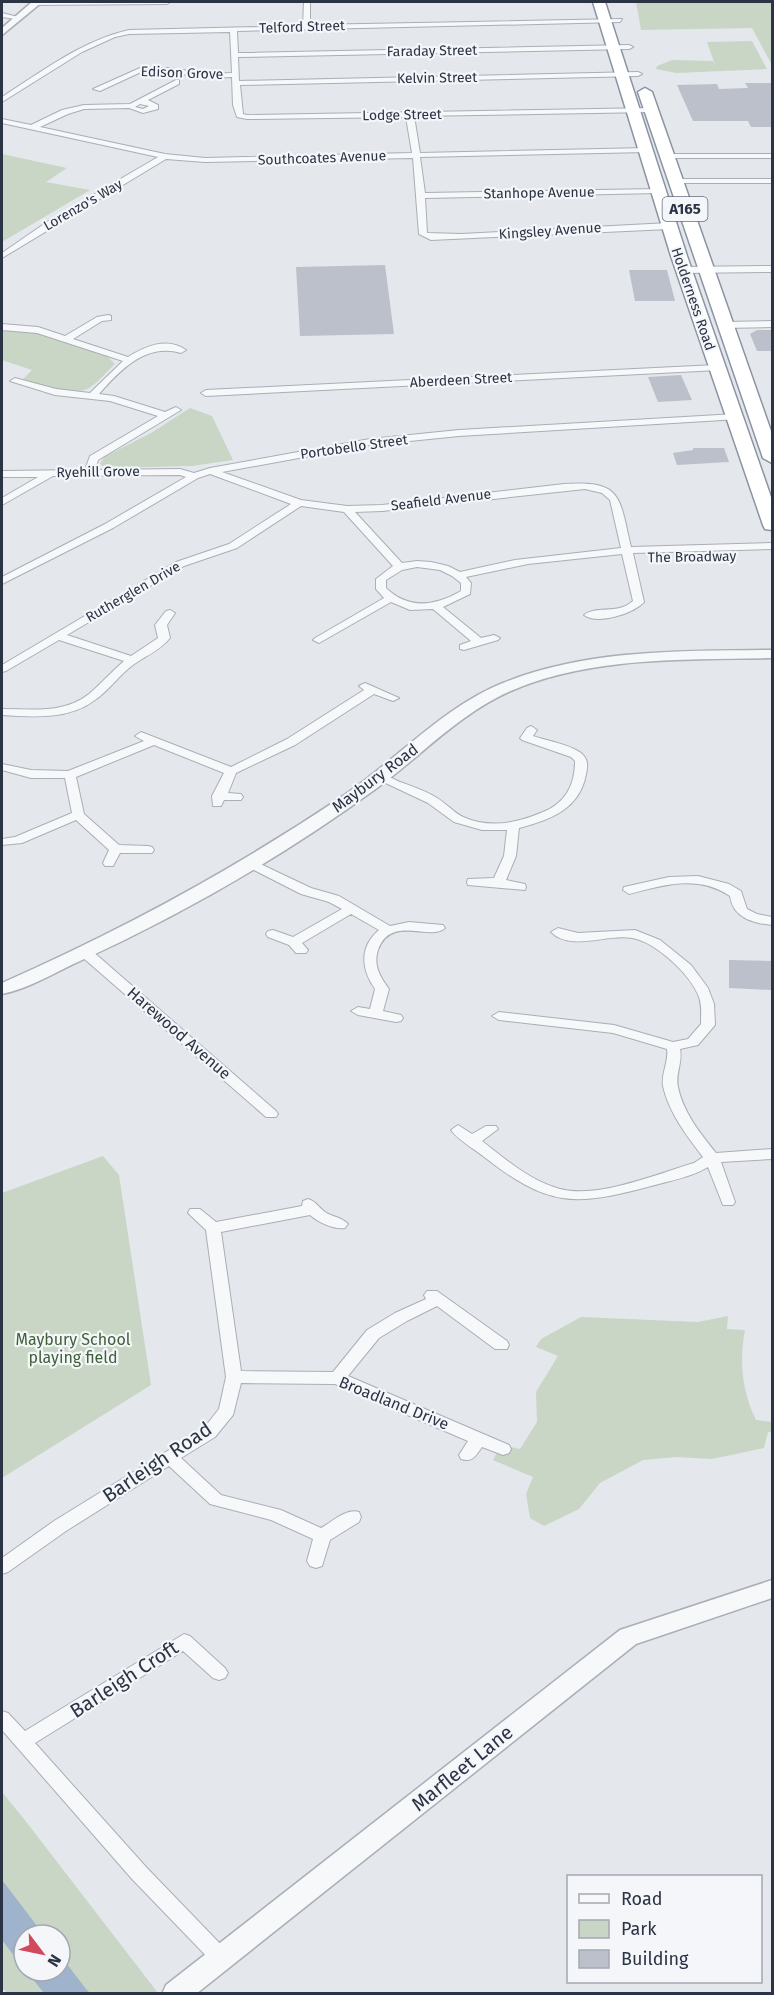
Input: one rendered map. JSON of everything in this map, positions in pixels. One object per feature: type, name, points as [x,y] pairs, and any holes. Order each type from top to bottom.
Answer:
[{"type":"highway","name":"Holderness Road","points":[[599,2],[612,20],[622,47],[638,74],[668,156],[724,325],[772,455]]},
{"type":"highway","name":"Holderness Road","points":[[612,20],[615,2]]},
{"type":"highway","name":"Holderness Road","points":[[622,47],[623,74],[669,226],[716,368],[736,417],[772,525]]},
{"type":"street","points":[[2,32],[34,3],[166,2]]},
{"type":"street","points":[[306,27],[307,2]]},
{"type":"street","points":[[2,15],[15,18]]},
{"type":"street","name":"Telford Street","points":[[2,100],[86,48],[117,34],[612,20]]},
{"type":"street","name":"Lodge Street","points":[[233,30],[238,111],[240,115],[247,117],[651,110]]},
{"type":"street","name":"Faraday Street","points":[[235,55],[622,47]]},
{"type":"street","name":"Edison Grove","points":[[97,89],[140,70],[169,70],[236,79]]},
{"type":"street","name":"Kelvin Street","points":[[236,79],[638,74]]},
{"type":"street","points":[[33,127],[65,112],[84,107],[135,104],[176,82]]},
{"type":"street","points":[[410,115],[420,196]]},
{"type":"street","name":"Southcoates Avenue","points":[[2,121],[165,156],[205,160],[647,150]]},
{"type":"street","name":"Lorenzo's Way","points":[[2,256],[50,224],[165,156]]},
{"type":"street","points":[[668,156],[772,156]]},
{"type":"street","points":[[675,181],[772,181]]},
{"type":"street","name":"Stanhope Avenue","points":[[420,196],[658,190]]},
{"type":"street","name":"Kingsley Avenue","points":[[420,196],[423,234],[431,237],[669,226]]},
{"type":"street","points":[[684,270],[772,270]]},
{"type":"street","points":[[66,339],[104,319],[87,315]]},
{"type":"street","points":[[724,325],[772,324]]},
{"type":"street","points":[[2,327],[38,330],[128,360]]},
{"type":"street","points":[[94,394],[128,360],[151,350],[171,345],[181,350]]},
{"type":"street","name":"Aberdeen Street","points":[[206,393],[716,368]]},
{"type":"street","points":[[15,380],[55,392],[94,394],[167,416]]},
{"type":"street","points":[[89,473],[94,458],[176,410]]},
{"type":"street","name":"Portobello Street","points":[[2,581],[109,526],[194,476],[210,471],[381,441],[736,417]]},
{"type":"street","name":"Seafield Avenue","points":[[210,471],[299,503],[347,509],[382,508],[502,493],[585,486],[613,496],[627,554]]},
{"type":"street","name":"Ryehill Grove","points":[[2,474],[180,472],[194,476]]},
{"type":"street","points":[[2,502],[52,473]]},
{"type":"street","name":"Rutherglen Drive","points":[[2,669],[180,564],[233,546],[299,503]]},
{"type":"street","points":[[347,509],[399,567]]},
{"type":"street","name":"The Broadway","points":[[627,554],[772,546]]},
{"type":"street","points":[[589,615],[606,616],[626,612],[639,602],[627,554]]},
{"type":"street","name":"The Broadway","points":[[460,575],[515,563],[573,555],[772,555]]},
{"type":"street","points":[[433,565],[460,575],[466,583],[466,592],[454,601],[437,607],[407,606],[389,599],[381,589],[381,579],[399,567],[433,565]]},
{"type":"street","points":[[319,640],[389,599]]},
{"type":"street","points":[[437,607],[479,642]]},
{"type":"street","points":[[2,712],[56,712],[71,708],[91,698],[108,679],[132,660],[154,650],[164,639],[161,625],[170,613]]},
{"type":"street","points":[[58,636],[132,660]]},
{"type":"street","points":[[464,647],[494,638]]},
{"type":"street","name":"Maybury Road","points":[[2,989],[86,953],[168,913],[254,865],[381,778],[431,735],[478,701],[509,686],[543,675],[624,659],[772,654]]},
{"type":"street","points":[[237,797],[218,800],[231,771],[291,742],[318,726],[368,688],[393,698]]},
{"type":"street","points":[[381,778],[431,800],[457,819],[489,828],[513,828],[558,810],[574,794],[581,773],[581,760],[575,754],[526,738],[531,730]]},
{"type":"street","points":[[141,736],[231,771]]},
{"type":"street","points":[[2,767],[31,774],[70,775],[155,741]]},
{"type":"street","points":[[70,775],[78,815],[116,849],[148,850]]},
{"type":"street","points":[[27,850],[11,841],[78,815]]},
{"type":"street","points":[[498,882],[509,863],[513,845],[513,828]]},
{"type":"street","points":[[109,863],[116,849]]},
{"type":"street","points":[[254,865],[306,891],[334,899],[387,929]]},
{"type":"street","points":[[626,891],[669,880],[715,883],[728,887],[736,894],[737,906],[741,912],[772,921]]},
{"type":"street","points":[[473,882],[498,882],[520,887]]},
{"type":"street","points":[[273,934],[298,946],[350,909]]},
{"type":"street","points":[[376,1012],[382,988],[370,973],[370,956],[375,938],[387,929],[429,925]]},
{"type":"street","points":[[500,1016],[540,1026],[614,1029],[673,1047],[693,1042],[708,1025],[706,998],[688,969],[662,947],[635,934],[569,937],[558,932]]},
{"type":"street","name":"Harewood Avenue","points":[[86,953],[271,1114]]},
{"type":"street","points":[[358,1011],[376,1012],[396,1018]]},
{"type":"street","points":[[673,1047],[675,1056],[670,1085],[685,1123],[712,1158],[728,1202]]},
{"type":"street","points":[[472,1140],[491,1129]]},
{"type":"street","points":[[458,1130],[534,1183],[560,1194],[590,1195],[699,1166],[712,1158],[772,1154]]},
{"type":"street","points":[[195,1213],[213,1228],[311,1207],[340,1224]]},
{"type":"street","name":"Barleigh Road","points":[[2,1567],[169,1456],[209,1433],[227,1411],[234,1377],[213,1228]]},
{"type":"street","points":[[337,1378],[373,1334],[434,1297],[501,1344]]},
{"type":"street","name":"Broadland Drive","points":[[234,1377],[337,1378],[503,1449]]},
{"type":"street","points":[[467,1455],[479,1438]]},
{"type":"street","points":[[169,1456],[216,1500],[275,1515],[322,1536]]},
{"type":"street","points":[[316,1561],[322,1536],[353,1517]]},
{"type":"street","name":"Marfleet Lane","points":[[176,1993],[628,1637],[772,1589]]},
{"type":"street","name":"Barleigh Croft","points":[[22,1742],[184,1641],[219,1673]]},
{"type":"street","points":[[2,1718],[139,1873],[222,1959]]},
{"type":"green space","points":[[636,2],[772,2],[772,65],[752,28],[641,30]]},
{"type":"green space","points":[[752,41],[767,69],[676,73],[656,69],[657,66],[672,60],[713,61],[715,65],[707,42]]},
{"type":"green space","points":[[2,154],[67,168],[46,182],[90,190],[2,242]]},
{"type":"green space","points":[[2,329],[42,333],[108,357],[115,364],[87,389],[71,392],[45,388],[23,379],[32,370],[2,360]]},
{"type":"green space","points":[[190,408],[212,416],[233,460],[192,466],[107,468],[100,464],[104,457],[151,433]]},
{"type":"green space","name":"Maybury School playing field","points":[[103,1156],[119,1175],[151,1385],[2,1478],[2,1193]]},
{"type":"green space","points":[[728,1316],[727,1329],[745,1330],[742,1365],[751,1409],[756,1420],[772,1422],[772,1432],[768,1432],[764,1448],[712,1459],[677,1457],[643,1460],[600,1483],[579,1509],[544,1526],[530,1518],[526,1494],[533,1477],[493,1460],[501,1445],[520,1449],[537,1422],[536,1392],[558,1356],[536,1347],[541,1339],[581,1317],[698,1322]]},
{"type":"green space","points":[[2,1792],[158,1993],[8,1994],[2,1988]]},
{"type":"water","points":[[2,1880],[35,1923],[12,1923],[12,1953],[2,1940]]},
{"type":"water","points":[[72,1971],[90,1993],[44,1993],[36,1983],[72,1983]]},
{"type":"building","points":[[745,83],[772,83],[772,127],[751,127],[748,121],[693,121],[677,85],[717,84],[719,89],[748,88]]},
{"type":"building","points":[[385,265],[394,334],[300,336],[296,267]]},
{"type":"building","points":[[629,270],[667,270],[675,301],[635,301]]},
{"type":"building","points":[[757,330],[772,330],[772,351],[757,351],[750,334]]},
{"type":"building","points":[[681,375],[692,400],[658,402],[648,377]]},
{"type":"building","points":[[693,448],[724,448],[729,462],[677,465],[673,453],[693,450]]},
{"type":"building","points":[[729,960],[772,961],[772,990],[729,988]]}]
